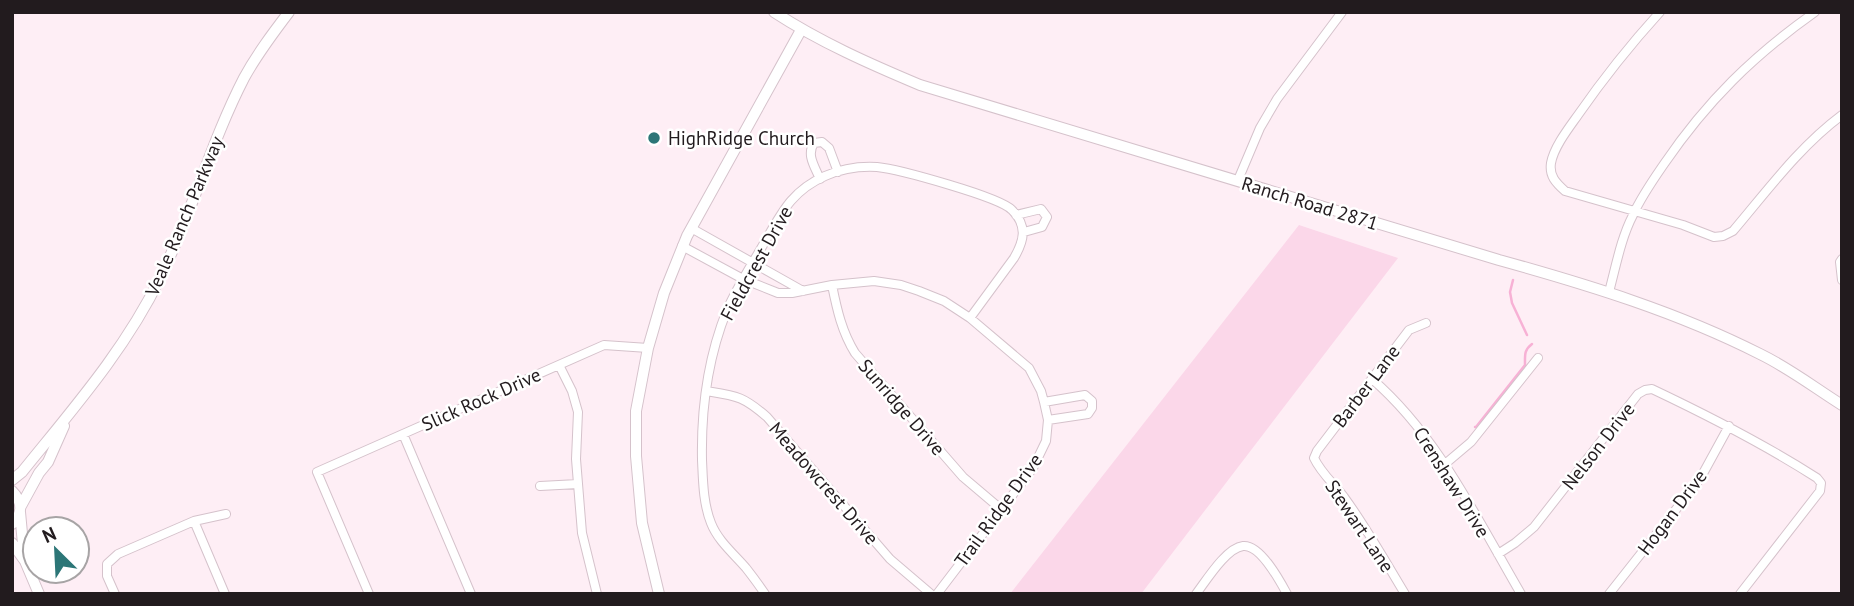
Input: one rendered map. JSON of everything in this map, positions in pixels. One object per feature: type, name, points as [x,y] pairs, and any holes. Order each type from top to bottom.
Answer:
[{"type":"street","name":"Veale Ranch Parkway","points":[[12,480],[22,472],[120,348],[159,279],[245,77],[289,12]]},
{"type":"street","name":"Ranch Road 2871","points":[[774,12],[802,30],[871,65],[920,85],[1609,292],[1675,315],[1761,355],[1842,405]]},
{"type":"street","points":[[1238,180],[1259,128],[1277,99],[1342,12]]},
{"type":"street","points":[[1660,12],[1612,67],[1553,155],[1551,172],[1555,182],[1565,191],[1683,225],[1714,237],[1723,236],[1733,231],[1791,162],[1842,115]]},
{"type":"street","points":[[1609,292],[1624,236],[1634,211],[1684,135],[1733,78],[1815,12]]},
{"type":"street","points":[[659,594],[642,523],[636,456],[636,411],[648,348],[664,293],[682,246],[802,30]]},
{"type":"street","points":[[820,179],[810,155],[814,143],[822,142],[829,148],[838,172]]},
{"type":"street","name":"Fieldcrest Drive","points":[[765,594],[728,550],[710,522],[703,487],[702,428],[715,341],[728,307],[788,202],[820,179],[852,168],[876,167],[898,171],[1001,203],[1016,215],[1041,209],[1047,218],[1042,227],[1024,232],[1014,258],[970,318]]},
{"type":"street","points":[[1016,215],[1024,232]]},
{"type":"street","points":[[691,228],[803,291]]},
{"type":"street","name":"Trail Ridge Drive","points":[[682,246],[743,279],[778,293],[874,281],[901,285],[944,301],[970,318],[1029,368],[1044,402],[1048,421],[1046,441],[1033,468],[937,594]]},
{"type":"street","points":[[1842,259],[1842,280]]},
{"type":"street","name":"Sunridge Drive","points":[[832,285],[846,339],[855,353],[963,477],[1002,510]]},
{"type":"street","name":"Barber Lane","points":[[1314,458],[1317,450],[1409,330],[1426,323]]},
{"type":"street","name":"Slick Rock Drive","points":[[369,594],[317,472],[604,345],[648,348]]},
{"type":"street","points":[[1444,464],[1471,442],[1538,358]]},
{"type":"street","points":[[559,365],[572,391],[578,412],[576,459],[582,533],[597,594]]},
{"type":"street","name":"Crenshaw Drive","points":[[1372,379],[1411,417],[1444,464],[1521,594]]},
{"type":"street","name":"Nelson Drive","points":[[1498,554],[1515,544],[1534,527],[1638,394],[1652,389],[1778,453],[1821,483],[1820,491],[1741,594]]},
{"type":"street","name":"Meadowcrest Drive","points":[[706,391],[738,396],[767,417],[890,559],[931,594]]},
{"type":"street","points":[[1044,402],[1081,395],[1088,396],[1092,401],[1088,414],[1048,421]]},
{"type":"street","name":"Veale Ranch Parkway","points":[[12,524],[18,518],[39,473],[48,462],[69,414]]},
{"type":"street","name":"Hogan Drive","points":[[1609,594],[1700,479],[1729,426]]},
{"type":"street","points":[[403,434],[471,594]]},
{"type":"street","name":"Stewart Lane","points":[[1314,458],[1367,530],[1405,594]]},
{"type":"street","points":[[540,486],[578,484]]},
{"type":"street","points":[[12,491],[19,500],[21,528]]},
{"type":"street","points":[[115,594],[107,576],[107,564],[117,554],[194,521],[226,514]]},
{"type":"street","points":[[194,521],[225,594]]},
{"type":"street","points":[[1196,594],[1221,560],[1240,547],[1247,546],[1269,564],[1287,594]]},
{"type":"shaded area","points":[[1299,225],[1398,258],[1141,594],[1010,594]]},
{"type":"waterway","points":[[1513,280],[1510,292],[1512,303],[1527,335]]},
{"type":"waterway","points":[[1475,427],[1525,365],[1526,351],[1532,344]]},
{"type":"place","name":"HighRidge Church","points":[[654,138]]}]
